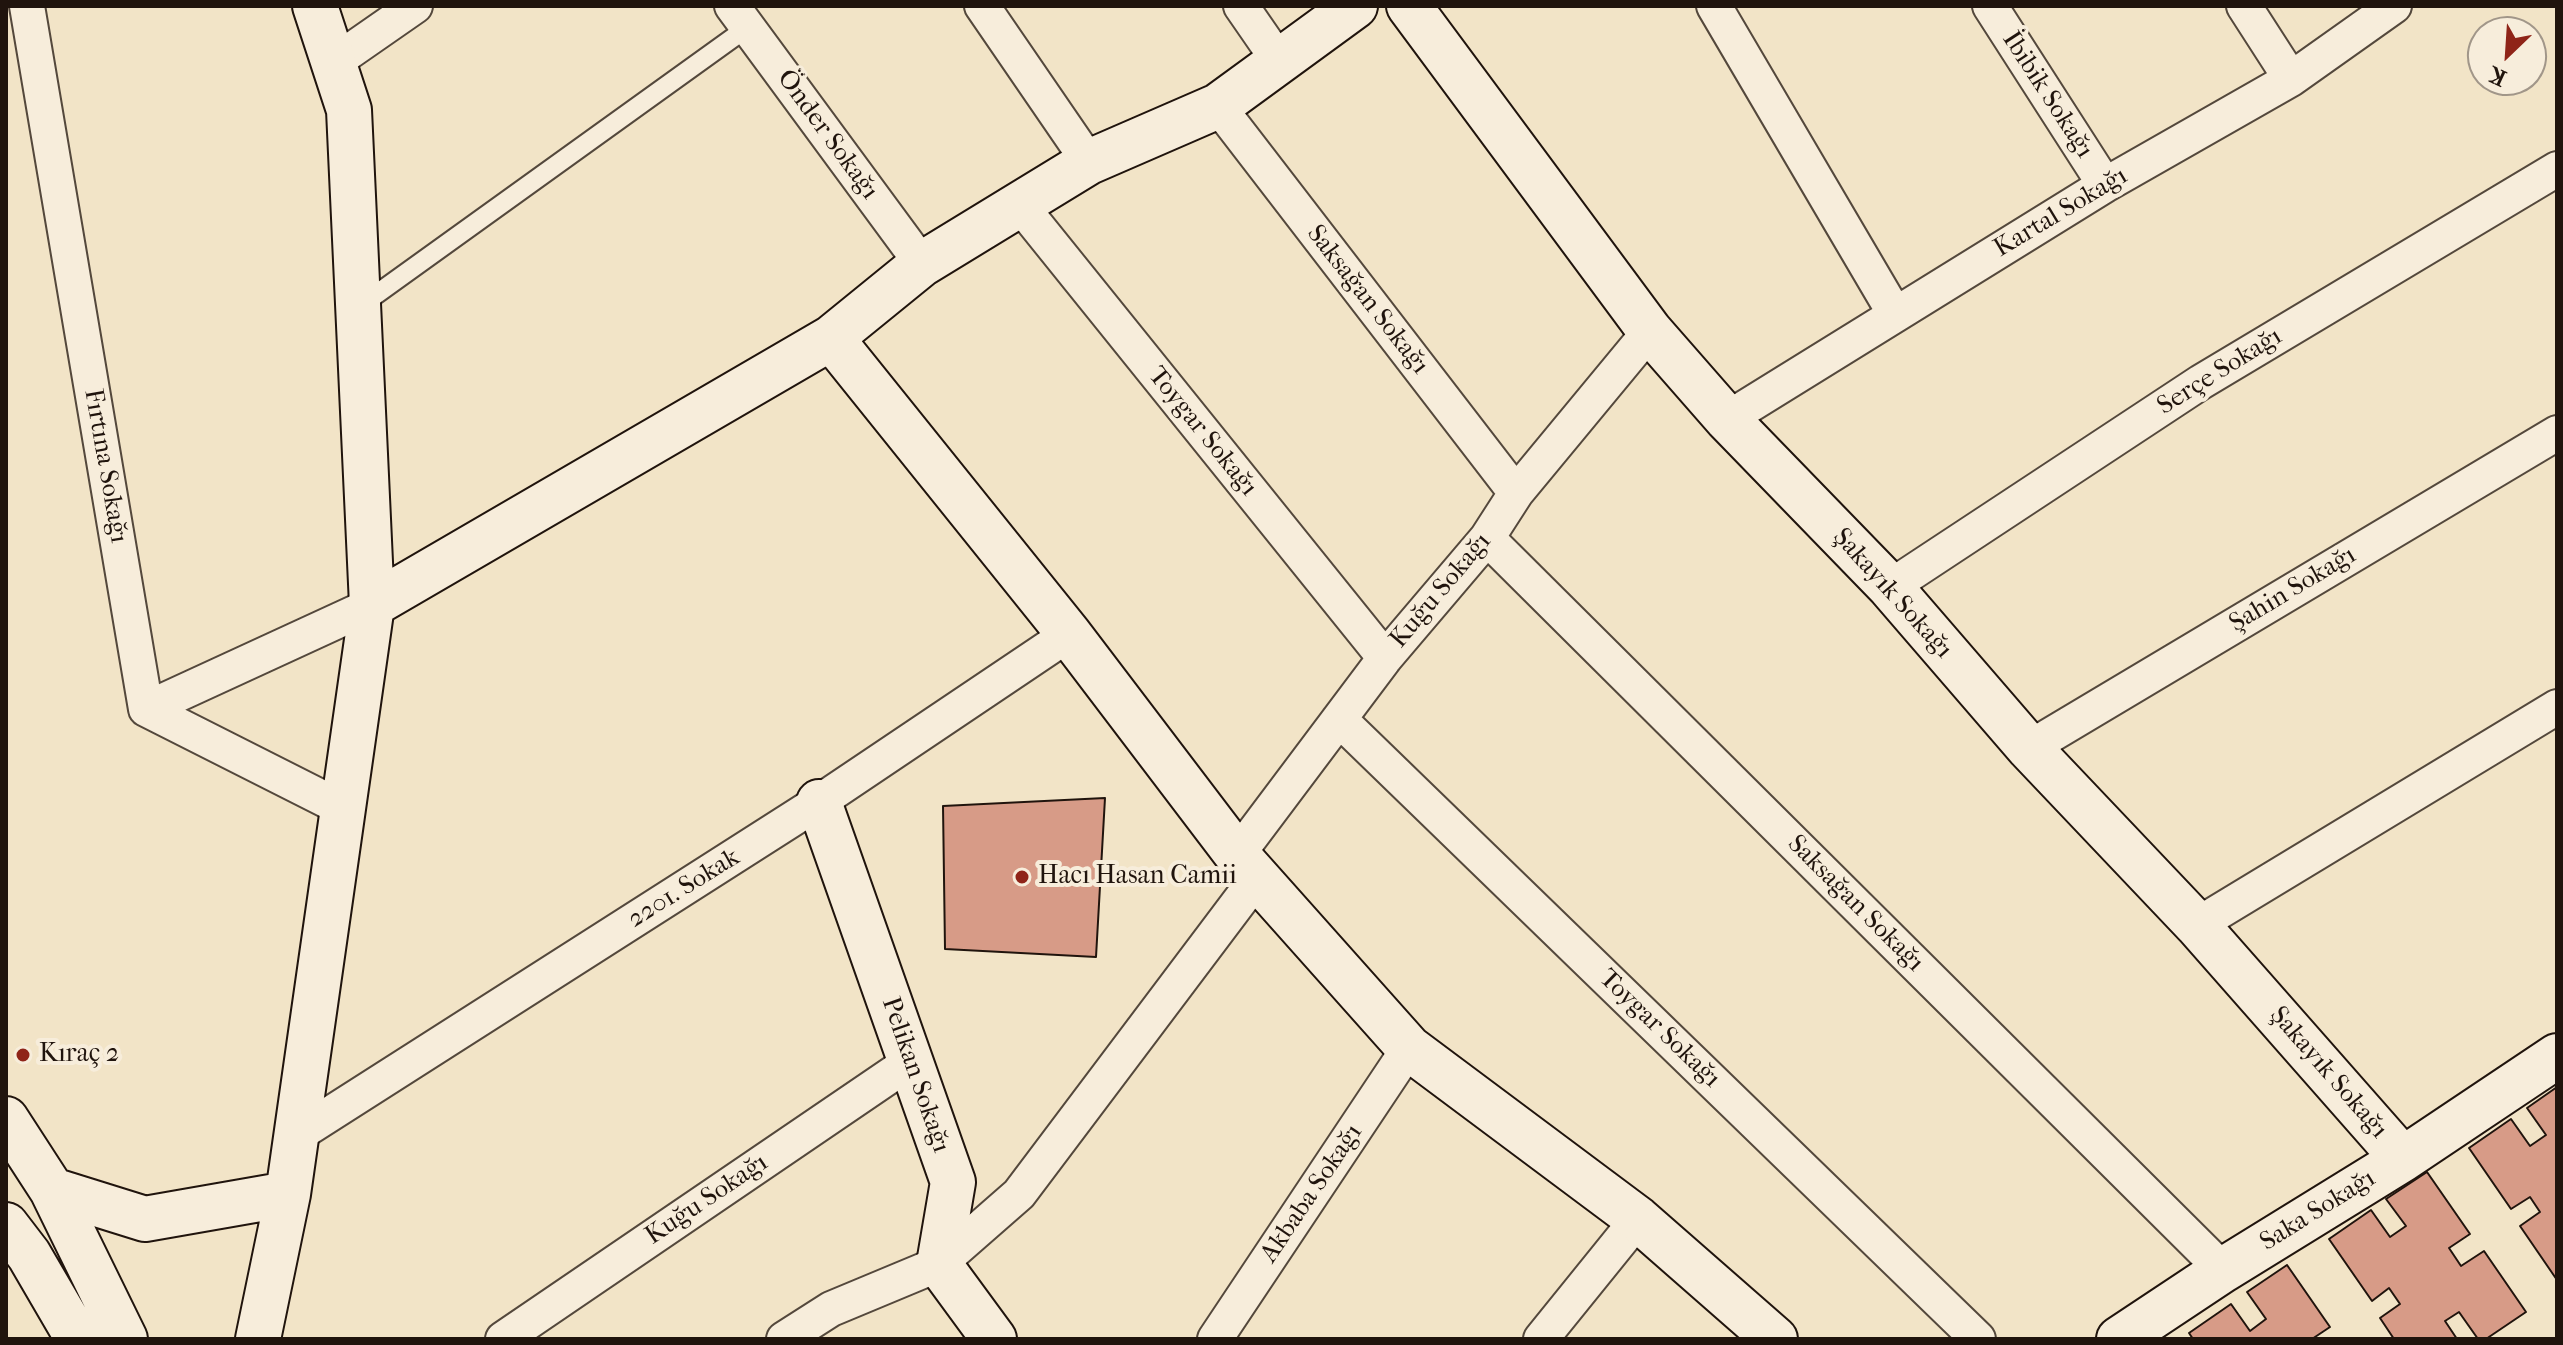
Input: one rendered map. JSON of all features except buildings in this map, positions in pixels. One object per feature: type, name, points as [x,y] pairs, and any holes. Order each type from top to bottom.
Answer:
[{"type":"street","points":[[6,9],[14,6]]},
{"type":"street","name":"Fırtına Sokağı","points":[[27,6],[146,709]]},
{"type":"street","points":[[258,1339],[288,1194],[372,605],[349,110],[315,6]]},
{"type":"street","points":[[333,63],[415,6]]},
{"type":"street","points":[[982,6],[1089,162]]},
{"type":"street","points":[[1241,6],[1279,61]]},
{"type":"street","points":[[146,709],[372,605],[831,338],[922,264],[1089,162],[1218,106],[1355,6]]},
{"type":"street","name":"Şakayık Sokağı","points":[[1409,6],[1650,331],[1727,419],[1890,587],[2029,748],[2197,925],[2403,1159]]},
{"type":"street","points":[[1714,6],[1895,314]]},
{"type":"street","name":"İbibik Sokağı","points":[[1990,6],[2105,185]]},
{"type":"street","points":[[2244,6],[2291,79]]},
{"type":"street","name":"Kartal Sokağı","points":[[1727,419],[2105,185],[2291,79],[2394,6]]},
{"type":"street","name":"Önder Sokağı","points":[[740,17],[922,264]]},
{"type":"street","name":"Saksağan Sokağı","points":[[1218,106],[1516,493]]},
{"type":"street","name":"Serçe Sokağı","points":[[1890,587],[2201,382],[2557,169]]},
{"type":"street","name":"Toygar Sokağı","points":[[1020,205],[1385,658]]},
{"type":"street","name":"Kuğu Sokağı","points":[[784,1339],[831,1309],[939,1264],[1019,1194],[1247,866],[1339,719],[1385,658],[1487,538],[1516,493],[1650,331]]},
{"type":"street","points":[[831,338],[1069,634],[1247,866],[1409,1048],[1638,1219],[1775,1339]]},
{"type":"street","name":"Şahin Sokağı","points":[[2029,748],[2557,433]]},
{"type":"street","name":"Saksağan Sokağı","points":[[1487,538],[2223,1270]]},
{"type":"street","name":"2201. Sokak","points":[[294,1137],[819,802],[1069,634]]},
{"type":"street","points":[[2197,925],[2557,707]]},
{"type":"street","points":[[146,709],[342,808]]},
{"type":"street","name":"Toygar Sokağı","points":[[1339,719],[1978,1339]]},
{"type":"street","name":"Pelikan Sokağı","points":[[819,802],[953,1182],[939,1264]]},
{"type":"street","name":"Akbaba Sokağı","points":[[1215,1339],[1409,1048]]},
{"type":"street","name":"Saka Sokağı","points":[[2119,1339],[2223,1270],[2403,1159],[2557,1056]]},
{"type":"street","name":"Kuğu Sokağı","points":[[503,1339],[910,1062]]},
{"type":"street","points":[[6,1119],[52,1190],[125,1339]]},
{"type":"street","points":[[52,1190],[145,1219],[288,1194]]},
{"type":"street","points":[[1541,1339],[1638,1219]]},
{"type":"street","points":[[7,1229],[29,1255],[78,1339]]},
{"type":"street","points":[[939,1264],[994,1339]]},
{"type":"lane","points":[[358,307],[740,17]]},
{"type":"place","name":"Hacı Hasan Camii","points":[[1022,877]]},
{"type":"place","name":"Kıraç 2","points":[[23,1055]]}]
